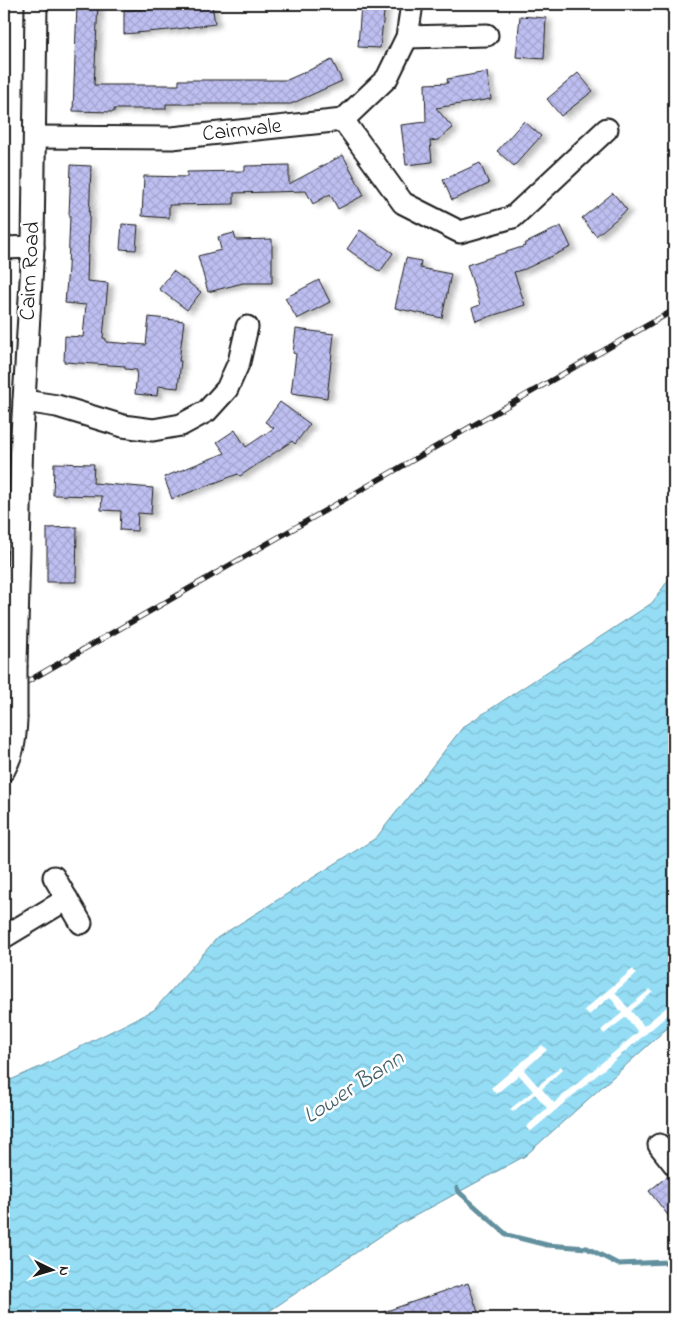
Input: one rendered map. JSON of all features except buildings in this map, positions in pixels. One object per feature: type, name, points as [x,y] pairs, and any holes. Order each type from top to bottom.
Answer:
[{"type":"street","name":"Cairn Road","points":[[4,770],[16,740],[18,629],[13,442],[24,401],[33,247],[36,4]]},
{"type":"street","points":[[412,4],[407,37],[387,78],[343,120],[402,203],[460,232],[513,217],[607,129]]},
{"type":"street","points":[[407,37],[486,35]]},
{"type":"street","name":"Cairnvale","points":[[35,137],[172,138],[343,120]]},
{"type":"street","points":[[4,248],[33,247]]},
{"type":"street","points":[[24,401],[57,406],[124,426],[153,430],[181,425],[207,411],[227,389],[238,362],[247,327]]},
{"type":"street","points":[[54,877],[81,923]]},
{"type":"street","points":[[4,937],[67,899]]},
{"type":"street","points":[[659,1145],[674,1164]]},
{"type":"water","name":"Lower Bann","points":[[674,572],[674,1022],[525,1156],[391,1229],[259,1318],[4,1318],[4,1083],[154,1010],[217,938],[376,838],[463,727],[652,603]]},
{"type":"pier","points":[[633,969],[636,974],[615,992],[628,1008],[650,989],[653,992],[631,1011],[644,1026],[674,1001],[674,1010],[530,1132],[526,1127],[547,1108],[535,1094],[513,1112],[510,1109],[533,1091],[519,1075],[496,1094],[491,1088],[542,1045],[547,1050],[524,1070],[538,1086],[561,1066],[563,1069],[542,1089],[554,1103],[638,1032],[626,1017],[604,1034],[601,1030],[622,1013],[610,997],[589,1015],[584,1010]]},
{"type":"waterway","points":[[457,1188],[459,1192],[507,1235],[547,1245],[587,1248],[618,1264],[669,1262],[674,1268]]},
{"type":"railway","points":[[4,695],[674,310]]}]
